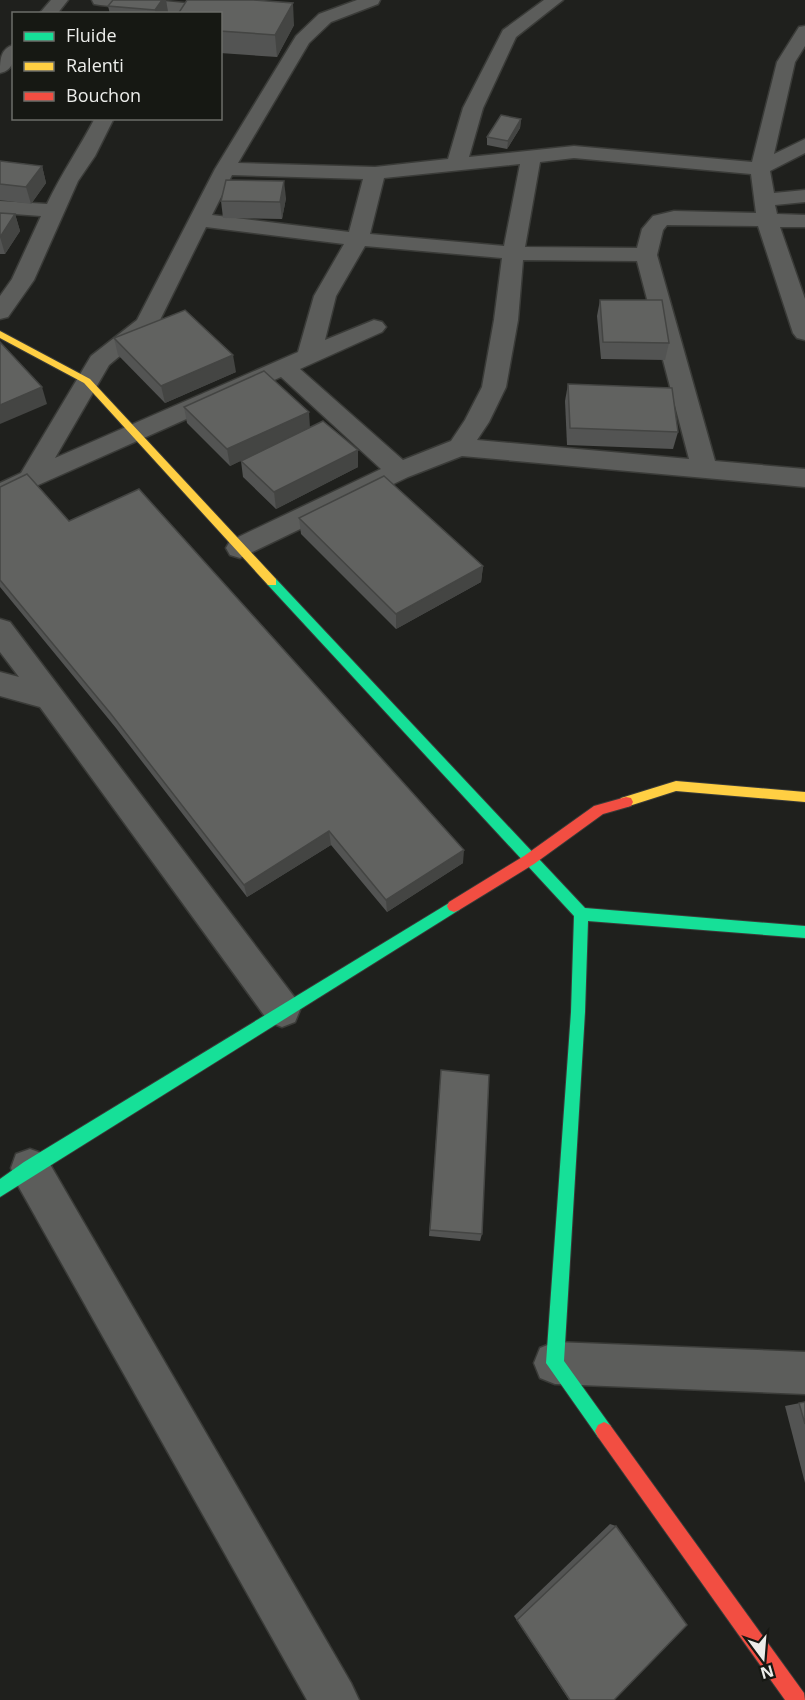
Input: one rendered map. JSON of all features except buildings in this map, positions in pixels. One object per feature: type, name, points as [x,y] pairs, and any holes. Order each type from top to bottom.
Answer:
[{"type":"street","points":[[49,12],[60,0]]},
{"type":"street","points":[[100,0],[185,11],[215,12]]},
{"type":"street","points":[[30,480],[99,361],[146,324],[225,169],[302,40],[326,18],[372,0]]},
{"type":"street","points":[[457,164],[473,108],[509,34],[555,0]]},
{"type":"street","points":[[222,12],[245,13]]},
{"type":"street","points":[[302,16],[326,18]]},
{"type":"street","points":[[805,31],[786,62],[760,169],[765,210],[805,333]]},
{"type":"street","points":[[0,68],[12,53]]},
{"type":"street","points":[[0,312],[23,280],[68,181],[85,156],[104,120]]},
{"type":"street","points":[[225,169],[375,173],[574,152],[760,169],[805,145]]},
{"type":"street","points":[[460,447],[477,422],[494,387],[506,320],[513,253],[531,156]]},
{"type":"street","points":[[309,356],[325,296],[358,239],[375,173]]},
{"type":"street","points":[[705,470],[645,255],[653,229],[660,220],[765,210],[805,196]]},
{"type":"street","points":[[0,207],[55,211]]},
{"type":"street","points":[[765,210],[805,221]]},
{"type":"street","points":[[199,219],[358,239],[513,253],[645,255]]},
{"type":"street","points":[[0,493],[374,327]]},
{"type":"street","points":[[0,334],[87,381],[581,914],[805,932]]},
{"type":"street","points":[[284,367],[399,471]]},
{"type":"street","points":[[240,548],[399,471],[460,447],[805,478]]},
{"type":"street","points":[[0,630],[282,1010]]},
{"type":"street","points":[[0,684],[51,698]]},
{"type":"street","points":[[334,1700],[15,1179],[282,1010],[529,860],[599,810],[676,786],[805,797]]},
{"type":"street","points":[[581,914],[578,1012],[555,1363],[796,1700]]},
{"type":"street","points":[[555,1363],[805,1373]]},
{"type":"traffic: fast","points":[[272,582],[581,914],[805,932]]},
{"type":"traffic: fast","points":[[0,1189],[30,1168],[454,906]]},
{"type":"traffic: fast","points":[[581,914],[578,1012],[555,1363],[604,1431]]},
{"type":"traffic: slow","points":[[0,334],[87,381],[272,582]]},
{"type":"traffic: slow","points":[[626,802],[676,786],[805,797]]},
{"type":"traffic: jam","points":[[454,906],[529,860],[599,810],[626,802]]},
{"type":"traffic: jam","points":[[604,1431],[797,1700]]}]
